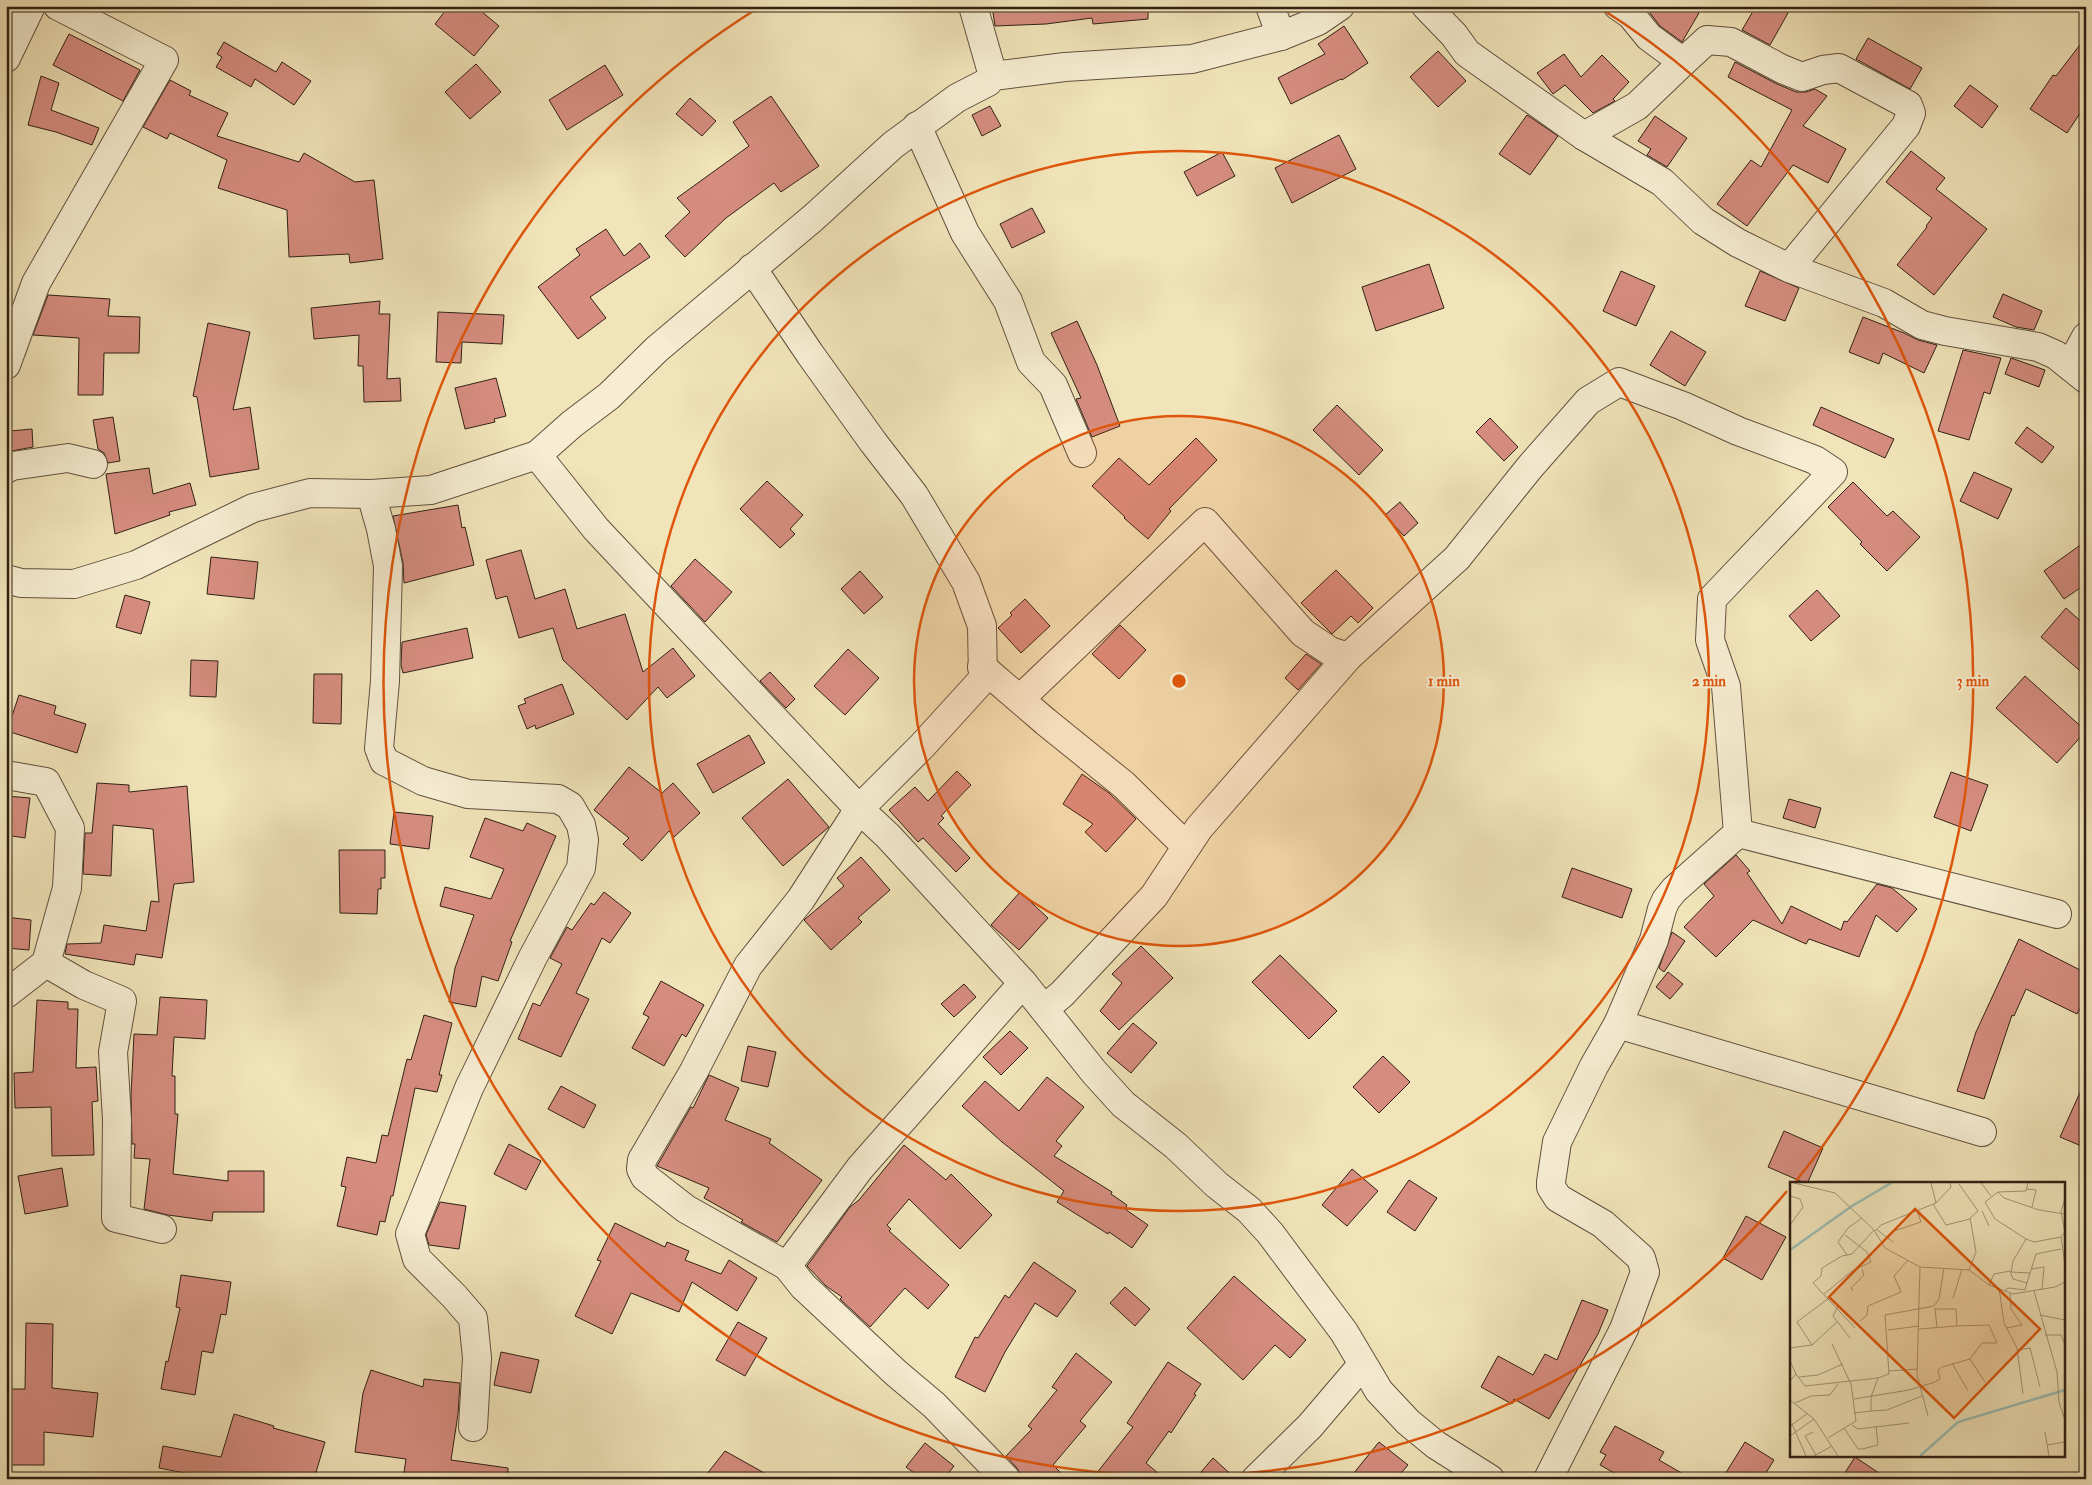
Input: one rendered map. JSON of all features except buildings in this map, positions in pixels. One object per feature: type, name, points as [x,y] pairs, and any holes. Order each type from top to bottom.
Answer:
[{"type":"street","points":[[6,58],[31,6]]},
{"type":"street","points":[[6,365],[36,283],[164,60],[58,6]]},
{"type":"street","points":[[973,6],[993,76]]},
{"type":"street","points":[[1270,6],[1281,36]]},
{"type":"street","points":[[6,579],[22,583],[74,584],[136,565],[253,508],[310,493],[371,494],[431,490],[537,456],[572,424],[609,396],[657,349],[917,126],[957,98],[988,82],[993,76],[1065,67],[1192,59],[1281,36],[1318,21],[1340,6]]},
{"type":"street","points":[[1426,6],[1468,52],[1584,136],[1662,182],[1703,221],[1738,243],[1789,268],[1884,303],[1922,325],[1945,331],[2038,347],[2056,355],[2078,373],[2086,337]]},
{"type":"street","points":[[1618,6],[1631,15],[1648,38],[1683,62]]},
{"type":"street","points":[[1584,136],[1637,106],[1707,40],[1731,42],[1782,69],[1802,77],[1823,70],[1840,68],[1908,105],[1911,113],[1906,126],[1789,268]]},
{"type":"street","points":[[917,126],[965,233],[1008,300],[1031,362],[1053,385],[1082,453]]},
{"type":"street","points":[[752,268],[815,362],[914,495],[966,582],[982,626],[982,679],[922,746],[859,809],[801,898],[748,966],[694,1072],[642,1160],[641,1169],[645,1177],[686,1210],[787,1266],[803,1286],[896,1374],[934,1405],[1006,1479]]},
{"type":"street","points":[[1044,1009],[1062,994],[1154,896],[1199,828],[1348,657],[1458,558],[1530,467],[1588,401],[1619,382],[1683,406],[1738,431],[1815,460],[1833,472],[1712,599],[1710,640],[1726,686],[1738,832]]},
{"type":"street","points":[[537,456],[596,529],[859,809],[895,843],[1023,983],[1094,1072],[1123,1104],[1176,1146],[1217,1185],[1249,1210],[1270,1233],[1344,1332],[1379,1391],[1408,1422],[1436,1445],[1490,1479]]},
{"type":"street","points":[[6,469],[12,466],[68,458],[93,464]]},
{"type":"street","points":[[371,494],[381,529],[388,566],[385,681],[380,755],[388,764],[423,782],[468,794],[558,799],[564,801],[570,806],[581,825],[584,840],[581,868],[533,956],[469,1088],[410,1234],[417,1260],[454,1296],[472,1318],[476,1358],[473,1427]]},
{"type":"street","points":[[1020,699],[1205,522],[1303,633],[1330,651],[1348,657]]},
{"type":"street","points":[[982,667],[1124,785],[1186,846]]},
{"type":"street","points":[[6,775],[46,782],[70,828],[67,888],[46,963],[6,994]]},
{"type":"street","points":[[1738,832],[2057,914]]},
{"type":"street","points":[[1548,1479],[1624,1329],[1646,1272],[1641,1258],[1603,1224],[1558,1198],[1550,1182],[1557,1142],[1594,1066],[1618,1024],[1654,940],[1666,900],[1674,890],[1738,832]]},
{"type":"street","points":[[46,963],[84,985],[122,1001],[113,1052],[116,1120],[116,1218],[162,1229]]},
{"type":"street","points":[[787,1266],[860,1168],[1023,983]]},
{"type":"street","points":[[1618,1024],[1982,1132]]},
{"type":"street","points":[[1256,1479],[1310,1426],[1362,1365]]}]
